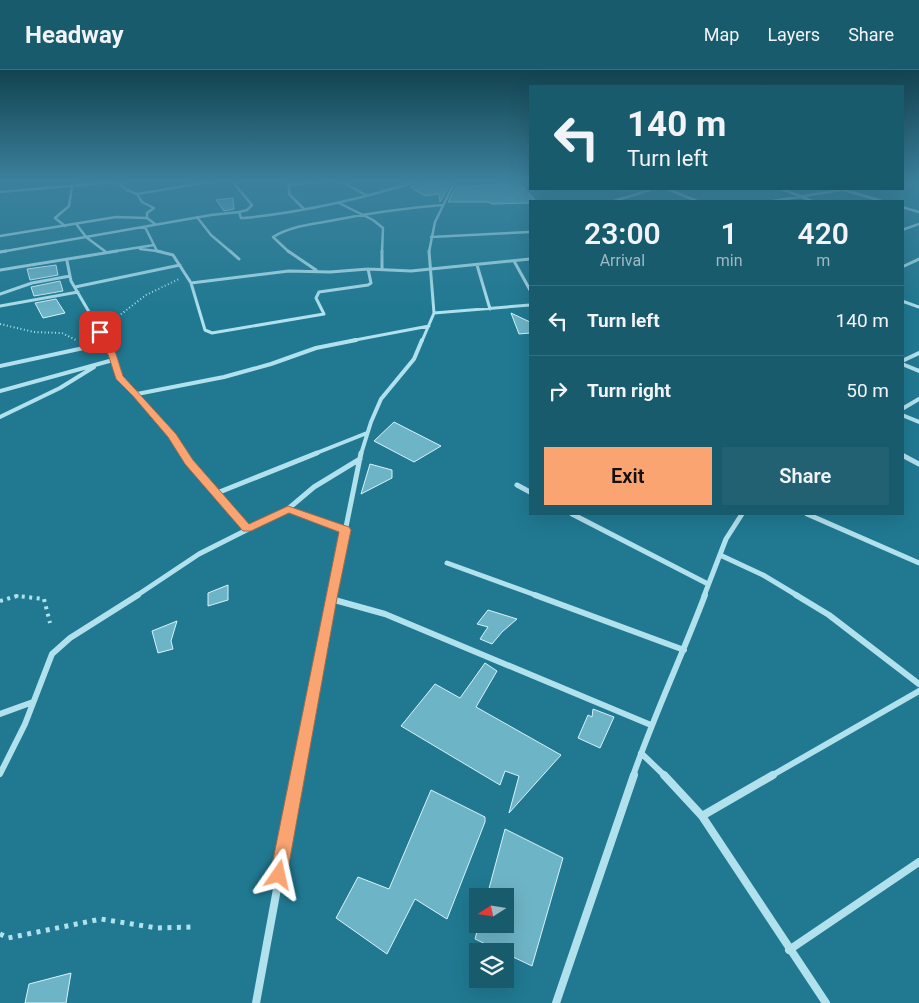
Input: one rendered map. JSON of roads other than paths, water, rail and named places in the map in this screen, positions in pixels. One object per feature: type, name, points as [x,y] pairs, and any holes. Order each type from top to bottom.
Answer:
[{"type":"street","points":[[0,236],[74,225]]},
{"type":"street","points":[[78,225],[86,237],[106,252]]},
{"type":"street","points":[[0,252],[153,225]]},
{"type":"street","points":[[203,225],[211,235],[239,259]]},
{"type":"street","points":[[312,225],[280,232],[273,237],[289,252],[316,271]]},
{"type":"street","points":[[379,225],[383,228],[382,269]]},
{"type":"street","points":[[256,1003],[331,598],[360,459],[367,433],[381,399],[414,359],[434,313],[434,292],[429,269],[431,236],[434,225]]},
{"type":"street","points":[[904,229],[917,225]]},
{"type":"street","points":[[145,227],[157,251]]},
{"type":"street","points":[[431,236],[529,232]]},
{"type":"street","points":[[132,248],[151,239]]},
{"type":"street","points":[[0,270],[154,246]]},
{"type":"street","points":[[132,248],[174,255],[191,283],[205,330],[212,333],[324,314],[324,310],[316,298],[319,292],[368,285],[371,283],[368,268]]},
{"type":"street","points":[[191,283],[289,272],[330,272],[368,268],[411,271],[529,259]]},
{"type":"street","points":[[904,266],[919,259]]},
{"type":"street","points":[[67,261],[70,276],[107,343],[119,377],[172,436],[189,462],[247,529]]},
{"type":"street","points":[[514,261],[529,288]]},
{"type":"street","points":[[75,287],[180,265]]},
{"type":"street","points":[[478,265],[490,309]]},
{"type":"street","points":[[0,294],[32,283],[70,276]]},
{"type":"street","points":[[0,306],[78,292]]},
{"type":"street","points":[[904,302],[919,307]]},
{"type":"street","points":[[434,313],[529,305]]},
{"type":"street","points":[[136,394],[224,377],[271,364],[316,348],[429,326]]},
{"type":"street","points":[[0,366],[107,343]]},
{"type":"street","points":[[904,362],[919,353]]},
{"type":"street","points":[[0,391],[113,360]]},
{"type":"street","points":[[904,364],[919,371]]},
{"type":"street","points":[[0,417],[79,378],[96,365]]},
{"type":"street","points":[[904,408],[919,399]]},
{"type":"street","points":[[904,416],[919,422]]},
{"type":"street","points":[[216,494],[367,433]]},
{"type":"street","points":[[904,457],[919,464]]},
{"type":"street","points":[[0,774],[25,724],[52,654],[70,638],[154,586],[199,554],[288,510],[314,487],[360,459]]},
{"type":"street","points":[[517,485],[529,491]]},
{"type":"street","points":[[288,510],[346,530]]},
{"type":"street","points":[[574,515],[708,584]]},
{"type":"street","points":[[556,1003],[651,725],[684,650],[726,540],[741,515]]},
{"type":"street","points":[[809,515],[919,563]]},
{"type":"street","points":[[720,555],[763,576],[829,615],[919,684]]},
{"type":"street","points":[[447,564],[684,650]]},
{"type":"street","points":[[331,598],[385,614],[651,725]]},
{"type":"street","points":[[702,816],[919,691]]},
{"type":"street","points":[[0,714],[32,702]]},
{"type":"street","points":[[641,753],[672,782],[702,816],[789,950],[826,1003]]},
{"type":"street","points":[[789,950],[919,862]]}]
